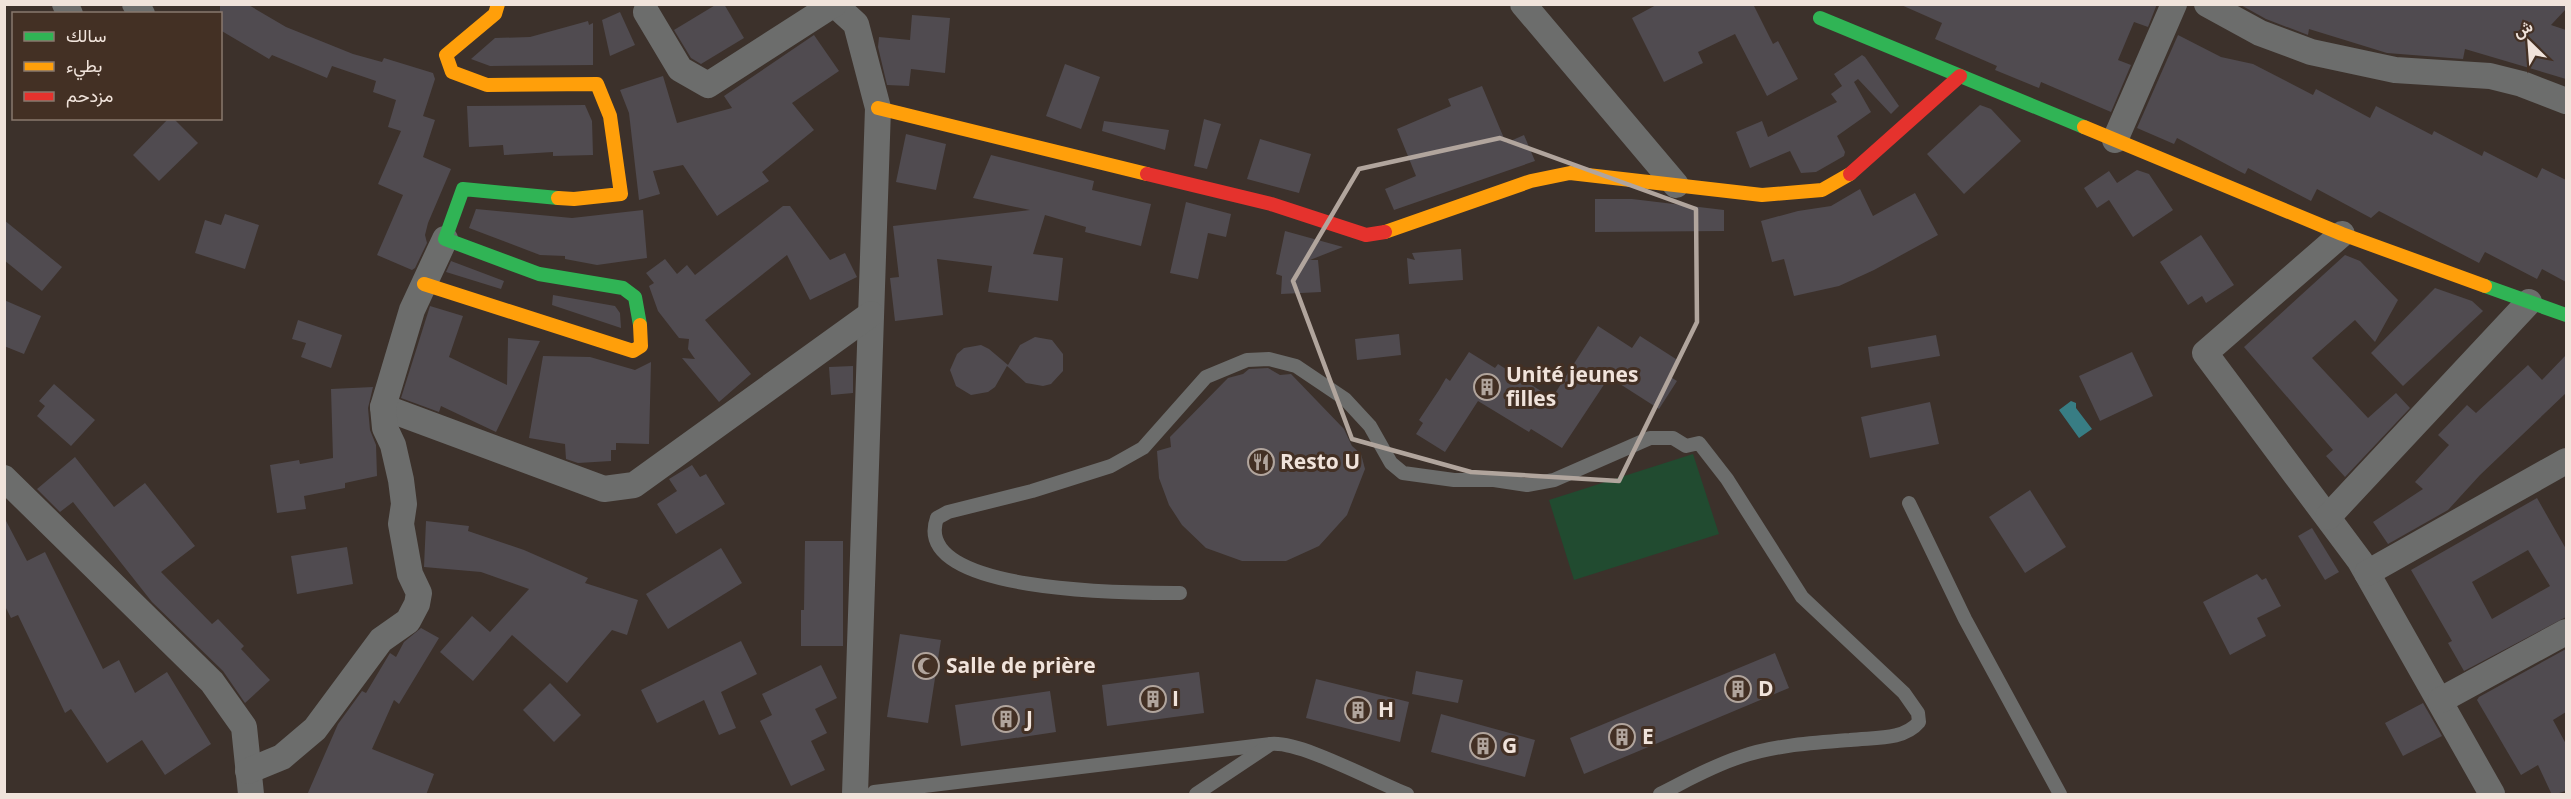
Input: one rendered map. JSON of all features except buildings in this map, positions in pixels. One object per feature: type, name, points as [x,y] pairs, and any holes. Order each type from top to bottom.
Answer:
[{"type":"street","points":[[250,783],[315,729],[381,640],[408,621],[417,604],[419,593],[410,574],[401,524],[404,504],[401,480],[393,445],[385,428],[383,407],[412,310],[445,238],[463,189],[574,200],[621,194],[610,116],[597,84],[487,85],[452,72],[446,55],[495,14],[498,4]]},
{"type":"street","points":[[646,12],[680,69],[708,86],[834,4],[856,24],[878,108],[871,314],[864,793]]},
{"type":"street","points":[[1523,4],[1676,185]]},
{"type":"street","points":[[2115,140],[2174,4]]},
{"type":"street","points":[[2207,4],[2260,33],[2311,52],[2396,70],[2490,76],[2522,84],[2566,101]]},
{"type":"street","points":[[1820,18],[2342,234],[2566,315]]},
{"type":"street","points":[[878,108],[1271,204],[1366,235],[1395,230],[1531,181],[1570,173],[1762,195],[1822,190],[1858,169],[1960,76]]},
{"type":"street","points":[[2342,234],[2205,353],[2328,517],[2367,573],[2441,700],[2492,795]]},
{"type":"street","points":[[424,284],[633,351],[641,346],[639,310],[635,297],[623,288],[539,274],[445,238]]},
{"type":"street","points":[[2328,517],[2529,302]]},
{"type":"street","points":[[383,407],[604,489],[634,485],[871,314]]},
{"type":"street","points":[[2367,573],[2566,461]]},
{"type":"street","points":[[4,478],[212,681],[244,727],[250,783]]},
{"type":"street","points":[[2441,700],[2566,632]]},
{"type":"lane","points":[[1180,593],[1092,590],[1002,580],[975,573],[959,564],[935,540],[933,529],[937,518],[948,512],[1032,491],[1111,466],[1143,448],[1206,376],[1247,360],[1269,359],[1296,366],[1345,399],[1370,426],[1391,463],[1403,472],[1455,480],[1494,480],[1527,485],[1554,480],[1650,438],[1673,438],[1686,446],[1699,443],[1727,479],[1802,597],[1904,693],[1918,713],[1919,722],[1912,730],[1884,738],[1802,745],[1738,757],[1660,795]]},
{"type":"lane","points":[[1909,504],[1965,619],[2060,795]]},
{"type":"lane","points":[[864,793],[1279,743],[1303,750],[1407,795]]},
{"type":"lane","points":[[1196,795],[1271,744]]},
{"type":"highlighted area","points":[[1500,138],[1696,209],[1697,322],[1619,481],[1471,472],[1352,439],[1293,281],[1359,169]]},
{"type":"green space","points":[[1693,454],[1719,534],[1574,580],[1549,500]]},
{"type":"water","points":[[2071,401],[2076,403],[2076,408],[2092,429],[2079,438],[2059,410]]},
{"type":"traffic: fast","points":[[1820,18],[2084,127]]},
{"type":"traffic: fast","points":[[558,198],[463,189],[445,239],[539,274],[623,288],[635,297],[640,325]]},
{"type":"traffic: fast","points":[[2485,286],[2566,315]]},
{"type":"traffic: slow","points":[[498,4],[495,14],[446,55],[452,72],[487,85],[597,84],[610,116],[621,194],[574,199],[558,198]]},
{"type":"traffic: slow","points":[[878,108],[1147,174]]},
{"type":"traffic: slow","points":[[2084,127],[2342,234],[2485,286]]},
{"type":"traffic: slow","points":[[1385,232],[1531,181],[1570,173],[1762,195],[1822,190],[1850,174]]},
{"type":"traffic: slow","points":[[424,284],[633,351],[641,346],[640,325]]},
{"type":"traffic: jam","points":[[1850,174],[1960,76]]},
{"type":"traffic: jam","points":[[1147,174],[1271,204],[1366,235],[1385,232]]},
{"type":"place","name":"Unité jeunes filles","points":[[1487,387]]},
{"type":"place","name":"Resto U","points":[[1261,462]]},
{"type":"place","name":"Salle de prière","points":[[926,666]]},
{"type":"place","name":"D","points":[[1738,689]]},
{"type":"place","name":"I","points":[[1153,699]]},
{"type":"place","name":"H","points":[[1358,710]]},
{"type":"place","name":"J","points":[[1006,719]]},
{"type":"place","name":"E","points":[[1622,737]]},
{"type":"place","name":"G","points":[[1483,746]]}]
